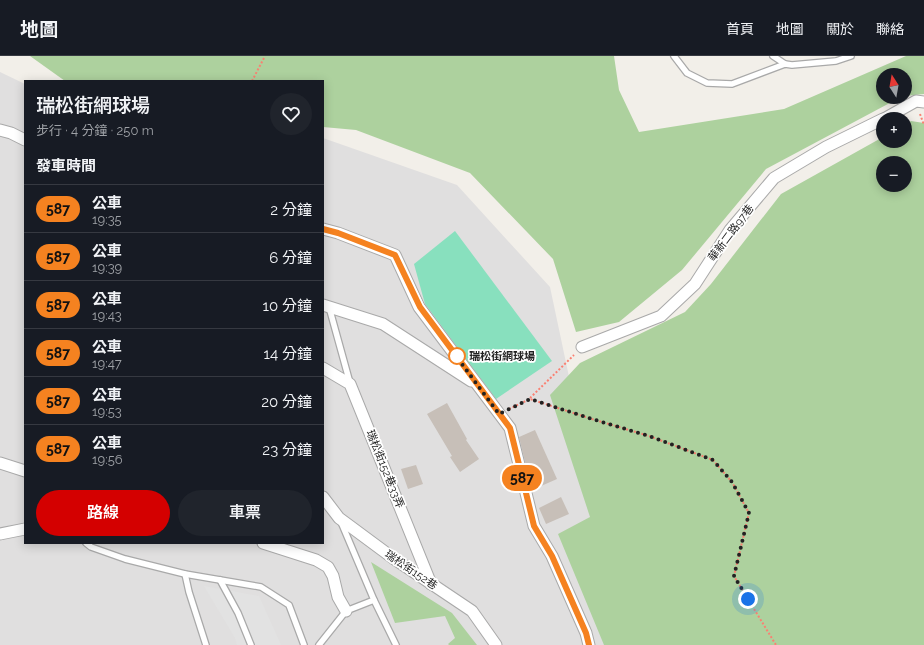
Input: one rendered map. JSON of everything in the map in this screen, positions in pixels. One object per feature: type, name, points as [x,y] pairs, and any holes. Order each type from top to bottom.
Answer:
[{"type":"street","name":"華新二路97巷","points":[[896,112],[916,101],[924,102]]},
{"type":"street","name":"華新二路97巷","points":[[582,347],[661,316],[695,284],[730,230],[774,178],[826,147],[876,122]]},
{"type":"street","points":[[0,130],[11,133],[24,140]]},
{"type":"street","points":[[324,229],[338,233],[395,255],[420,307],[510,428],[534,526],[552,556],[586,633],[589,645]]},
{"type":"street","points":[[326,306],[383,324],[479,386]]},
{"type":"street","points":[[324,369],[350,384]]},
{"type":"street","name":"瑞松街152巷33弄","points":[[350,384],[431,584]]},
{"type":"street","points":[[0,463],[24,471]]},
{"type":"street","name":"瑞松街152巷","points":[[324,497],[339,518],[393,558],[472,611],[496,645]]},
{"type":"street","points":[[0,534],[24,529]]},
{"type":"street","points":[[266,544],[316,560],[328,567],[333,576],[338,596],[346,611]]},
{"type":"lane","points":[[674,56],[687,73],[707,83],[732,84],[785,64],[836,61],[851,56]]},
{"type":"lane","points":[[773,56],[785,64]]},
{"type":"lane","points":[[326,306],[350,384]]},
{"type":"lane","points":[[339,518],[374,600],[396,645]]},
{"type":"lane","points":[[87,544],[91,547],[125,559],[185,574],[261,587],[289,605],[304,645]]},
{"type":"lane","points":[[185,574],[189,592],[206,645]]},
{"type":"lane","points":[[220,580],[238,613],[251,645]]},
{"type":"lane","points":[[319,645],[346,611],[374,600]]},
{"type":"path","points":[[253,80],[265,56]]},
{"type":"path","points":[[499,414],[530,399],[582,347]]},
{"type":"path","points":[[530,399],[649,436],[713,460],[732,482],[749,513],[734,576],[776,645]]},
{"type":"shaded area","points":[[0,72],[24,84],[24,544],[324,544],[324,138],[457,185],[550,287],[593,490],[636,645],[0,645]]},
{"type":"shaded area","points":[[204,586],[259,596],[281,645],[237,645],[235,638]]},
{"type":"green space","points":[[30,56],[614,56],[619,90],[639,132],[784,109],[876,69],[876,104],[888,104],[766,169],[682,270],[619,322],[576,332],[553,259],[470,173],[356,130],[324,127],[324,80],[64,80]]},
{"type":"green space","points":[[906,56],[924,56],[924,94],[912,95],[912,68],[878,68]]},
{"type":"green space","points":[[912,121],[924,123],[924,645],[604,645],[558,534],[590,517],[550,395],[580,363],[685,312],[711,284],[781,194],[876,141],[876,148],[912,148]]},
{"type":"green space","points":[[455,231],[552,361],[496,399],[425,304],[414,264]]},
{"type":"green space","points":[[371,562],[452,613],[477,645],[449,645],[448,644],[455,638],[445,616],[395,623]]},
{"type":"building","points":[[447,403],[467,439],[466,440],[479,459],[460,472],[450,457],[452,456],[427,414]]},
{"type":"building","points":[[535,430],[557,479],[532,490],[519,437]]},
{"type":"building","points":[[416,465],[423,484],[408,489],[401,469]]},
{"type":"building","points":[[561,497],[569,514],[546,524],[539,508]]},
{"type":"bus line","name":"587","points":[[324,229],[338,233],[395,255],[420,307],[510,428],[534,526],[552,556],[586,633],[589,645]]},
{"type":"place","name":"瑞松街網球場","points":[[457,356]]},
{"type":"route","points":[[457,356],[453,352],[499,414],[530,399],[649,436],[713,460],[732,482],[749,513],[734,576],[748,599]]}]
